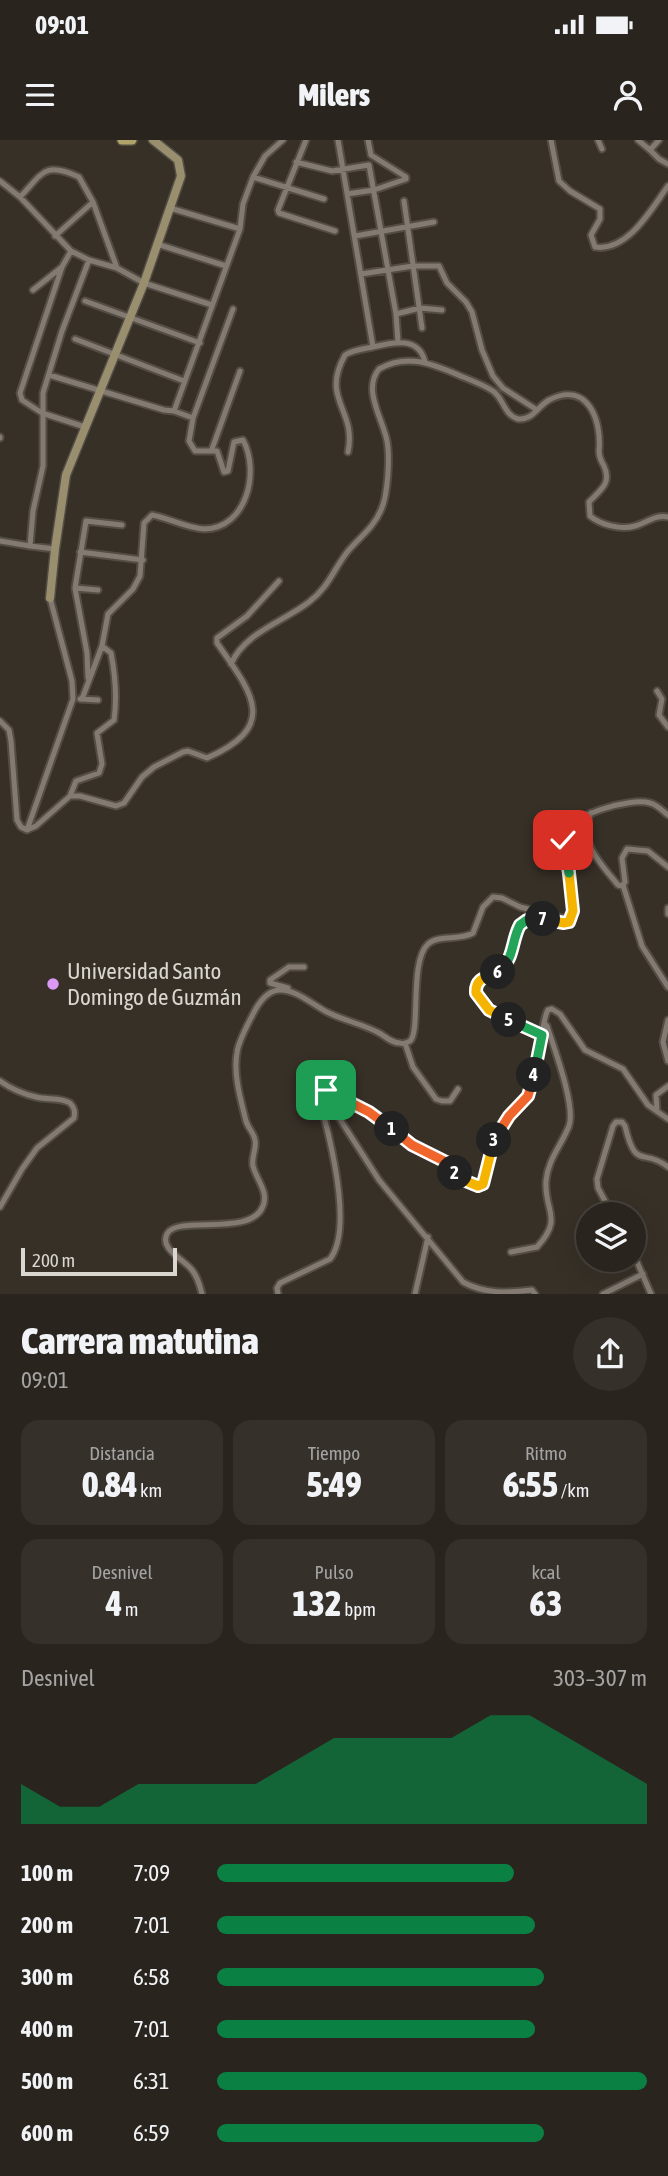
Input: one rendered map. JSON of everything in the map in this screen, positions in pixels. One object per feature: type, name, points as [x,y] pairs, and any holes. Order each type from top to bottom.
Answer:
[{"type":"street","points":[[27,830],[73,699],[72,681],[50,598],[66,475],[131,318],[181,176],[178,160],[153,140]]},
{"type":"street","points":[[174,411],[240,229],[243,204],[253,177],[265,156],[283,140]]},
{"type":"street","points":[[306,140],[278,210],[281,216],[335,231]]},
{"type":"street","points":[[338,140],[373,347]]},
{"type":"street","points":[[347,194],[374,190],[406,179],[371,155],[368,140]]},
{"type":"street","points":[[551,140],[559,181],[600,209],[600,219],[591,235],[595,247],[605,247],[632,233],[668,186]]},
{"type":"street","points":[[598,140],[602,149]]},
{"type":"street","points":[[638,140],[668,164]]},
{"type":"street","points":[[650,149],[659,140]]},
{"type":"street","points":[[296,162],[332,171],[369,165],[396,314],[398,342]]},
{"type":"street","points":[[20,197],[46,169],[54,168],[79,177],[93,201],[117,268]]},
{"type":"street","points":[[253,177],[324,199]]},
{"type":"street","points":[[0,181],[20,197],[71,251],[89,260],[117,268],[144,283],[212,305]]},
{"type":"street","points":[[55,236],[93,201]]},
{"type":"street","points":[[404,201],[422,328]]},
{"type":"street","points":[[170,208],[240,229]]},
{"type":"street","points":[[355,236],[434,222]]},
{"type":"street","points":[[157,244],[226,266]]},
{"type":"street","points":[[71,251],[62,267],[20,393],[26,404],[41,413],[85,427]]},
{"type":"street","points":[[30,546],[33,511],[43,466],[43,393],[62,331],[89,260]]},
{"type":"street","points":[[361,274],[413,266],[439,266],[447,283],[472,312],[482,349],[494,376],[503,388],[537,410]]},
{"type":"street","points":[[33,290],[62,267]]},
{"type":"street","points":[[85,301],[200,343]]},
{"type":"street","points":[[396,314],[420,308],[442,310]]},
{"type":"street","points":[[82,699],[102,646],[108,614],[133,589],[140,576],[144,523],[152,515],[193,527],[215,528],[227,523],[242,507],[251,473],[245,442],[234,442],[226,472],[222,470],[218,452],[212,449],[195,451],[189,441],[192,418],[233,309]]},
{"type":"street","points":[[75,339],[184,381]]},
{"type":"street","points":[[348,452],[351,439],[349,425],[334,390],[345,355],[398,342],[415,345],[421,351],[425,362]]},
{"type":"street","points":[[231,664],[247,640],[289,616],[325,588],[348,551],[369,530],[384,502],[387,450],[386,436],[374,404],[374,377],[382,367],[398,361],[425,362],[493,391],[513,418],[526,419],[550,400],[568,396],[583,399],[593,410],[601,435],[599,454],[607,479],[604,488],[588,504],[592,518],[626,527],[661,515],[668,517]]},
{"type":"street","points":[[212,449],[240,371]]},
{"type":"street","points":[[49,375],[192,418]]},
{"type":"street","points":[[88,683],[87,653],[75,588],[80,552],[87,520],[122,525]]},
{"type":"street","points":[[0,541],[55,550]]},
{"type":"street","points":[[80,552],[143,560]]},
{"type":"street","points":[[70,796],[80,796],[116,806],[124,803],[148,772],[183,752],[188,751],[207,758],[241,738],[251,726],[254,708],[246,687],[217,643],[217,638],[247,616],[279,581]]},
{"type":"street","points":[[75,588],[97,590]]},
{"type":"street","points":[[0,721],[9,730],[11,741],[17,820],[21,827],[27,830],[36,827],[70,796],[76,781],[99,773],[102,765],[97,733],[114,720],[116,710],[111,653],[102,646]]},
{"type":"street","points":[[657,691],[662,699],[659,715],[668,727]]},
{"type":"street","points":[[73,699],[98,700]]},
{"type":"street","points":[[542,1035],[489,1010],[478,997],[476,988],[480,980],[508,963],[517,930],[522,923],[539,919],[566,923],[569,920],[572,897],[563,836],[567,827],[591,813],[646,802],[654,804],[668,815]]},
{"type":"street","points":[[591,813],[585,824],[586,836],[608,873],[618,885],[623,885]]},
{"type":"street","points":[[668,867],[648,851],[635,848],[627,849],[623,854],[623,885],[642,946],[668,987]]},
{"type":"street","points":[[304,967],[289,967],[280,971],[270,982],[287,988],[329,1014],[358,1024],[391,1041],[405,1043],[414,1035],[418,973],[422,952],[430,943],[471,935],[476,929],[483,906],[496,897],[520,907],[563,918],[569,917]]},
{"type":"street","points":[[668,908],[668,914]]},
{"type":"street","points":[[202,1294],[194,1272],[169,1249],[166,1235],[178,1227],[246,1220],[262,1209],[265,1196],[252,1164],[256,1140],[246,1122],[236,1055],[255,1010],[267,996],[283,990],[302,998]]},
{"type":"street","points":[[278,1294],[280,1283],[330,1259],[337,1242],[340,1220],[337,1181],[319,1098],[321,1091],[326,1090],[369,1112],[412,1145],[448,1163],[461,1179],[480,1186],[484,1182],[494,1142],[502,1127],[529,1094],[546,1011],[550,1009],[556,1010],[581,1047],[623,1069],[645,1102],[668,1119]]},
{"type":"street","points":[[668,1020],[663,1042],[668,1062]]},
{"type":"street","points":[[511,1252],[535,1248],[551,1225],[553,1215],[546,1189],[547,1171],[552,1154],[570,1120],[565,1082],[544,1023]]},
{"type":"street","points":[[405,1043],[417,1073],[436,1099],[450,1101],[458,1089]]},
{"type":"street","points":[[0,1081],[20,1093],[68,1102],[75,1115],[37,1148],[0,1207]]},
{"type":"street","points":[[657,1111],[656,1095],[668,1086]]},
{"type":"street","points":[[319,1098],[327,1099],[379,1180],[428,1237],[459,1279],[486,1293],[532,1290],[535,1294]]},
{"type":"street","points":[[606,1202],[598,1188],[597,1179],[613,1126],[617,1122],[622,1122],[625,1126],[633,1152],[641,1157],[660,1161],[668,1167]]},
{"type":"street","points":[[415,1294],[428,1237]]},
{"type":"street","points":[[603,1294],[643,1274],[651,1294]]},
{"type":"place","name":"Universidad Santo Domingo de Guzmán","points":[[53,984]]},
{"type":"route","points":[[326,1090],[369,1112],[412,1145],[448,1163],[461,1179],[478,1186],[483,1184],[494,1142],[509,1116],[529,1094],[542,1035],[489,1010],[478,997],[476,988],[480,980],[508,963],[517,930],[522,923],[539,919],[569,922],[572,897],[563,840]]}]
